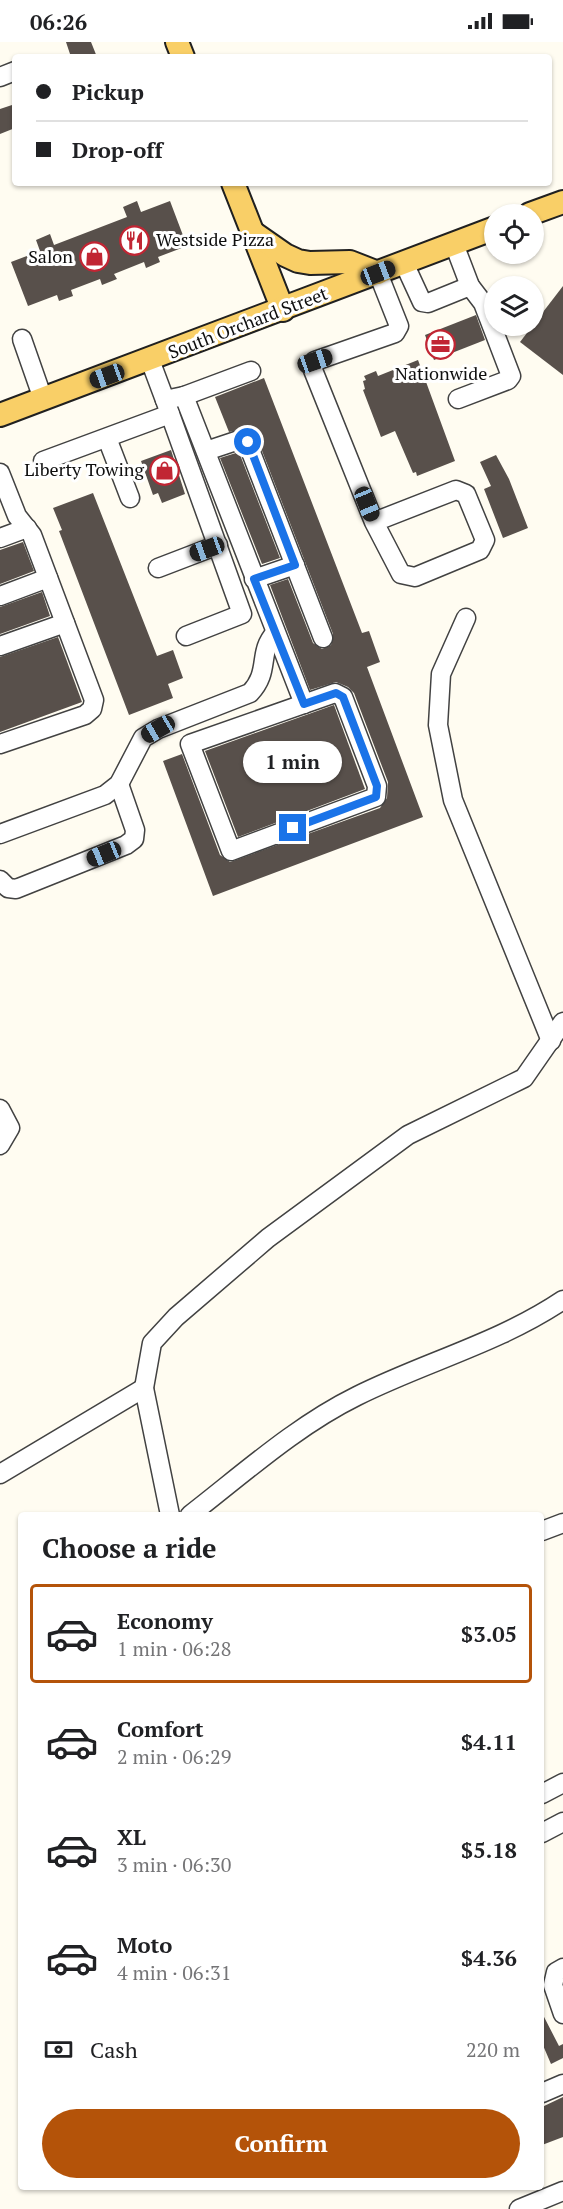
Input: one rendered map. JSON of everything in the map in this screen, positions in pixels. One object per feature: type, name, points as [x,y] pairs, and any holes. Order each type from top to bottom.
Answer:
[{"type":"main road","points":[[234,186],[283,310]]},
{"type":"main road","points":[[544,209],[563,202]]},
{"type":"main road","points":[[252,232],[285,255],[298,261],[350,262],[378,273]]},
{"type":"main road","name":"South Orchard Street","points":[[0,415],[484,232]]},
{"type":"street","points":[[454,244],[470,286],[483,303],[511,376],[508,380],[458,399]]},
{"type":"street","points":[[404,263],[422,302],[428,303],[470,286]]},
{"type":"street","points":[[374,522],[456,490],[466,494],[485,540],[480,550],[415,577],[401,574],[374,522],[312,370],[315,361],[395,333],[399,326],[378,273]]},
{"type":"street","points":[[22,339],[43,399]]},
{"type":"street","points":[[150,360],[242,614],[186,636]]},
{"type":"street","points":[[43,462],[107,438],[184,396],[251,371]]},
{"type":"street","points":[[184,396],[304,704]]},
{"type":"street","points":[[107,438],[130,498]]},
{"type":"street","points":[[206,451],[239,440],[248,442],[323,638]]},
{"type":"street","points":[[0,473],[17,516],[27,528],[48,578],[94,700],[92,709],[85,716],[0,744]]},
{"type":"street","points":[[0,538],[27,528]]},
{"type":"street","points":[[158,568],[218,545]]},
{"type":"street","points":[[254,579],[295,565]]},
{"type":"street","points":[[0,596],[48,578]]},
{"type":"street","points":[[466,618],[441,674],[438,725],[453,800],[550,1041]]},
{"type":"street","points":[[0,646],[65,623]]},
{"type":"street","points":[[0,834],[105,795],[119,784],[143,738],[158,729],[250,693],[260,682],[266,643],[275,633]]},
{"type":"street","points":[[336,693],[343,697],[377,786],[376,797],[231,851],[190,744],[304,704],[336,693]]},
{"type":"street","points":[[0,880],[8,888],[16,889],[126,845],[134,839],[135,830],[119,784]]},
{"type":"street","points":[[169,1512],[144,1388],[152,1343],[184,1310],[268,1238],[408,1135],[525,1078],[563,1022]]},
{"type":"street","points":[[0,1109],[10,1128],[0,1145]]},
{"type":"street","points":[[194,1512],[311,1423],[357,1396],[509,1331],[563,1300]]},
{"type":"street","points":[[0,1474],[144,1388]]},
{"type":"street","points":[[544,1530],[563,1523]]},
{"type":"street","points":[[544,1793],[563,1783]]},
{"type":"street","points":[[544,1832],[563,1822]]},
{"type":"street","points":[[563,1968],[556,1972],[553,1985],[563,2014]]},
{"type":"street","points":[[544,2092],[563,2084]]},
{"type":"street","points":[[519,2209],[563,2191]]},
{"type":"building","points":[[66,42],[91,42],[96,54],[70,54]]},
{"type":"building","points":[[12,105],[12,129],[0,134],[0,109]]},
{"type":"building","points":[[137,201],[141,212],[170,201],[187,246],[158,257],[160,262],[146,268],[144,262],[114,274],[117,279],[102,285],[100,279],[71,290],[73,296],[59,301],[57,295],[28,306],[11,262],[40,251],[36,240],[50,234],[54,245],[127,217],[123,207]]},
{"type":"building","points":[[563,286],[563,375],[520,342],[525,336],[544,336],[544,311]]},
{"type":"building","points":[[476,315],[485,340],[434,360],[425,335]]},
{"type":"building","points":[[418,360],[455,461],[417,476],[416,472],[413,473],[395,431],[381,437],[363,390],[365,389],[363,381],[366,380],[364,376],[376,371],[378,376]]},
{"type":"building","points":[[264,378],[362,633],[369,631],[380,662],[367,667],[423,817],[213,896],[163,761],[182,754],[220,855],[230,862],[380,808],[387,798],[388,782],[354,693],[348,687],[336,682],[310,690],[270,585],[288,579],[313,643],[322,649],[331,645],[333,634],[257,438],[254,433],[242,429],[229,432],[215,397]]},
{"type":"building","points":[[171,450],[185,494],[162,503],[158,493],[153,495],[141,461]]},
{"type":"building","points":[[239,452],[280,558],[262,564],[220,458]]},
{"type":"building","points":[[496,455],[509,479],[528,528],[503,538],[484,489],[491,486],[480,462]]},
{"type":"building","points":[[93,493],[157,656],[173,650],[183,678],[168,684],[173,698],[129,715],[59,531],[62,530],[53,508]]},
{"type":"building","points":[[23,542],[34,571],[0,584],[0,550]]},
{"type":"building","points":[[42,592],[50,616],[0,634],[0,607]]},
{"type":"building","points":[[58,637],[82,702],[0,732],[0,657]]},
{"type":"building","points":[[334,705],[365,789],[238,837],[205,751]]},
{"type":"building","points":[[544,2017],[559,2046],[563,2044],[563,2058],[551,2064],[544,2048]]},
{"type":"building","points":[[563,2097],[563,2137],[544,2144],[544,2106]]},
{"type":"place","name":"Westside Pizza","points":[[135,240]]},
{"type":"place","name":"Salon","points":[[94,257]]},
{"type":"place","name":"Nationwide","points":[[441,345]]},
{"type":"place","name":"Liberty Towing","points":[[165,470]]},
{"type":"route","points":[[248,442],[295,565],[254,579],[292,679],[304,704],[336,693],[343,697],[377,786],[376,797],[293,828]]}]
